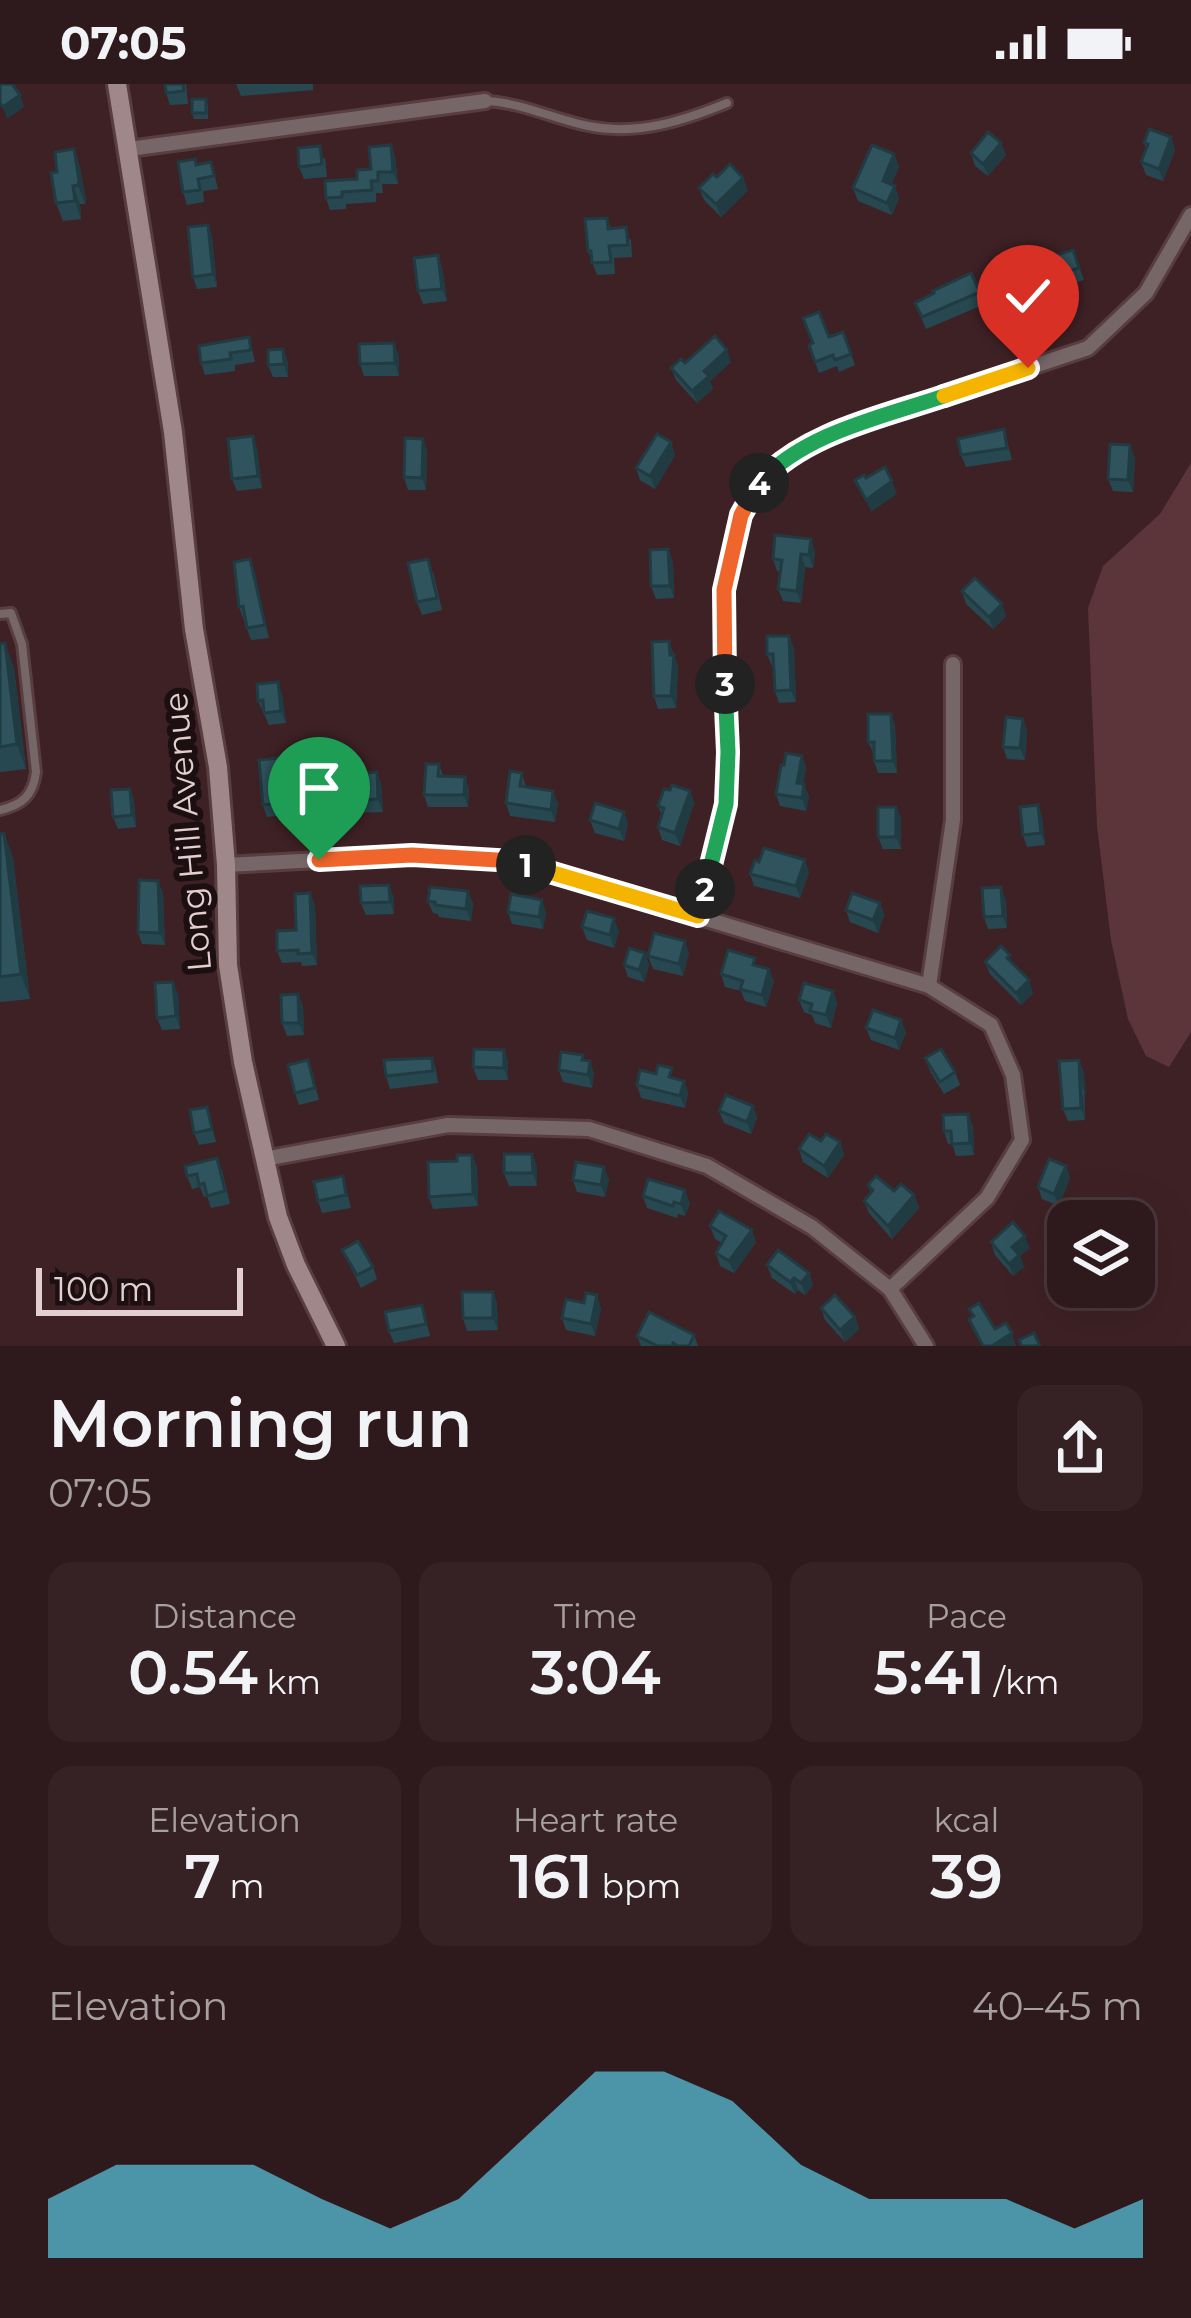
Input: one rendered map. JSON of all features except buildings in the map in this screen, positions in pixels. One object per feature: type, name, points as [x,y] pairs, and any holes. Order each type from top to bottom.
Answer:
[{"type":"street","name":"Long Hill Avenue","points":[[117,84],[173,432],[194,629],[218,767],[228,965],[243,1062],[278,1217],[329,1344]]},
{"type":"street","points":[[129,149],[485,101]]},
{"type":"street","points":[[698,916],[726,804],[724,590],[741,515],[761,479],[803,448],[860,424],[1088,348],[1146,293],[1191,215]]},
{"type":"street","points":[[929,986],[953,820],[953,664]]},
{"type":"street","points":[[226,865],[412,855],[513,861],[929,986],[991,1024],[1013,1075],[1022,1140],[987,1198],[890,1288]]},
{"type":"street","points":[[264,1159],[448,1125],[590,1129],[707,1166],[812,1227],[890,1288],[926,1346]]},
{"type":"lane","points":[[485,101],[617,129],[677,122],[727,103]]},
{"type":"lane","points":[[0,614],[11,613],[22,644],[36,772],[23,802],[0,810]]},
{"type":"shaded area","points":[[1191,463],[1191,1032],[1169,1067],[1146,1056],[1128,1019],[1111,940],[1097,826],[1088,608],[1103,566],[1160,514]]},
{"type":"route","points":[[319,860],[412,855],[513,861],[698,916],[726,804],[724,590],[741,515],[761,479],[803,448],[860,424],[1028,368]]}]
